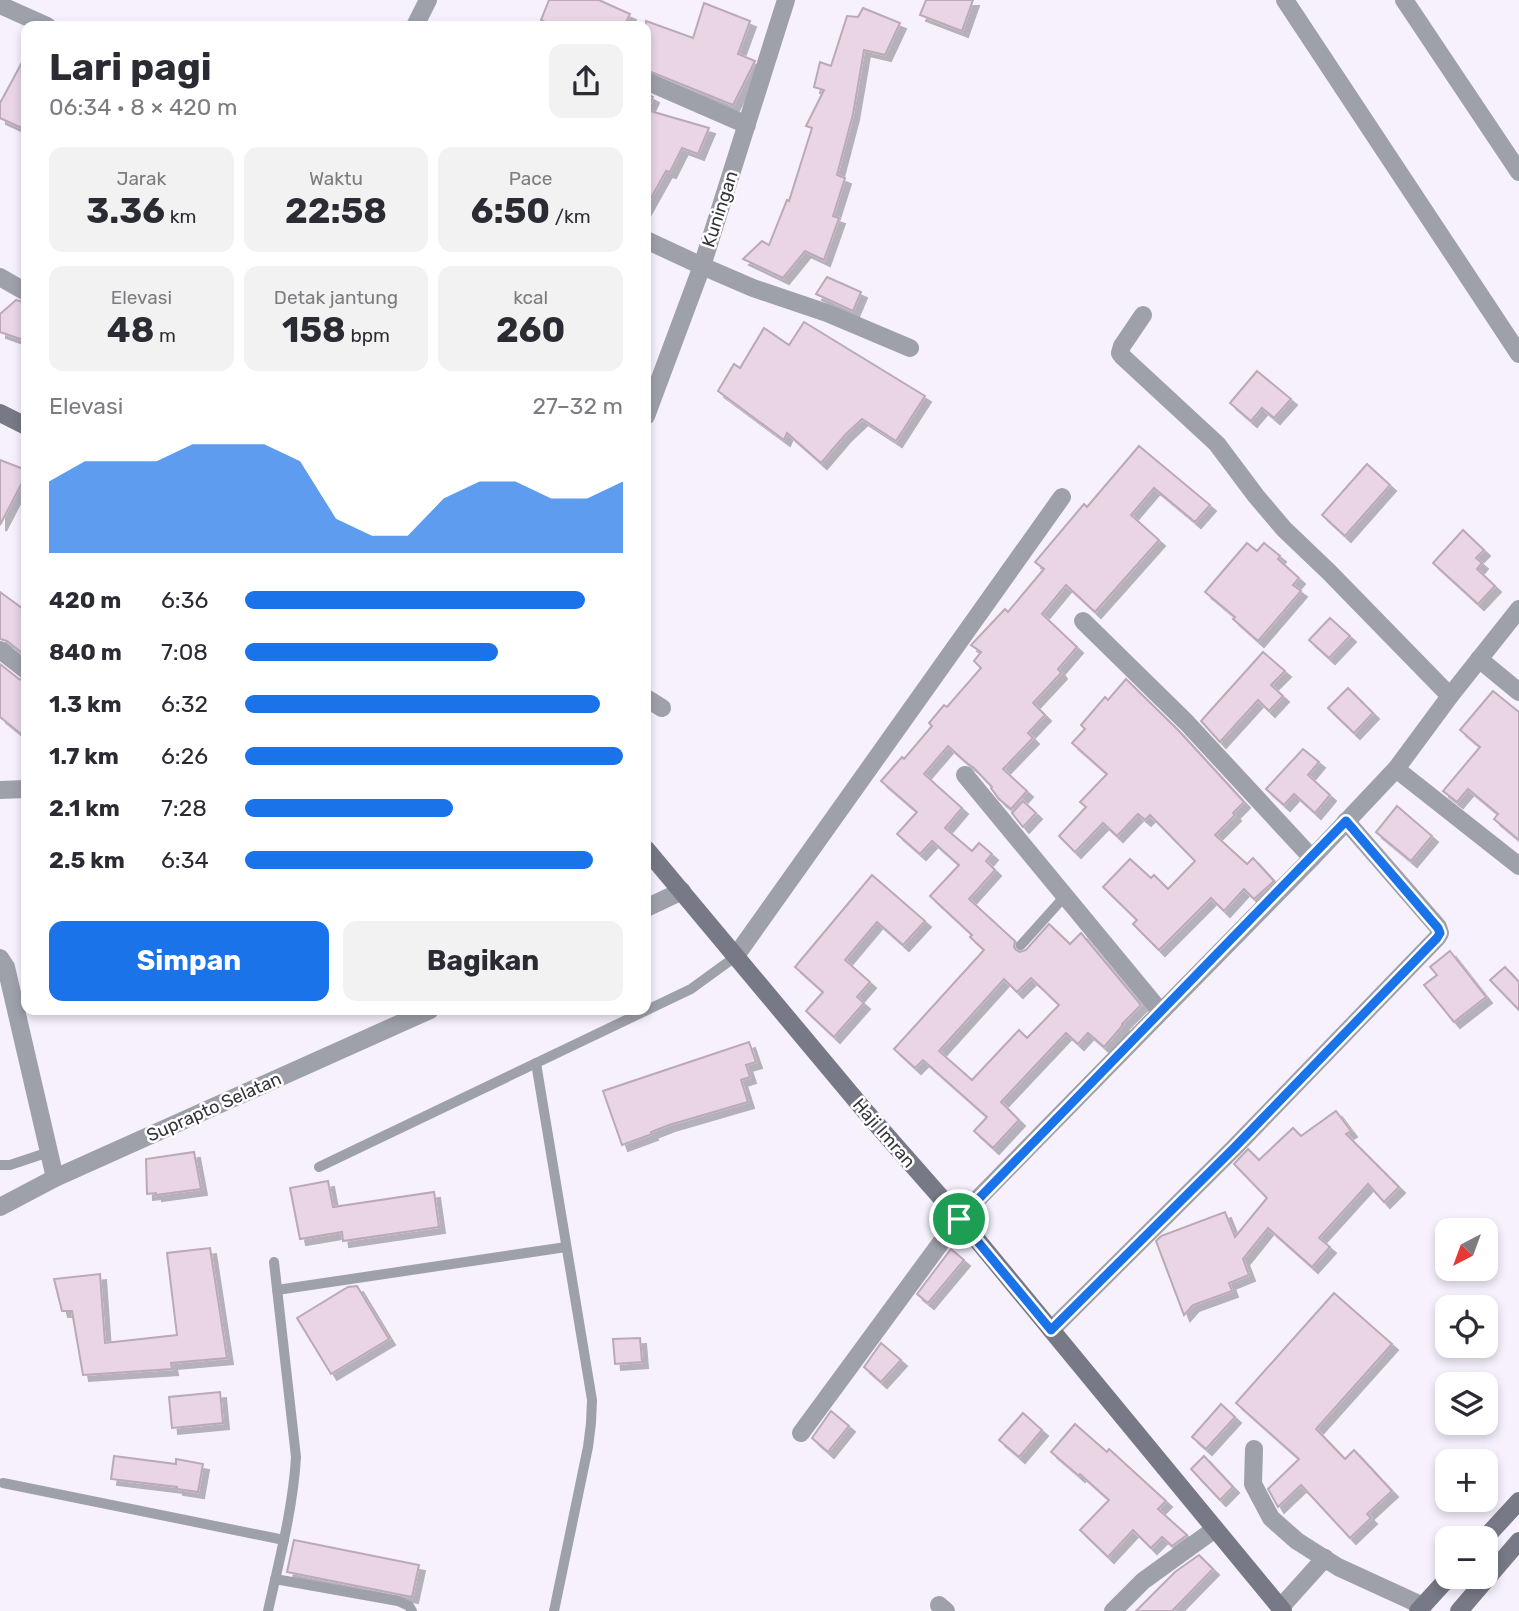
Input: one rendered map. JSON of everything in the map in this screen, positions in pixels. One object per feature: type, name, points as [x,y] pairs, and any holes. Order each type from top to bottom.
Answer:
[{"type":"street","points":[[418,21],[429,0]]},
{"type":"street","name":"Kuningan","points":[[651,403],[702,266],[786,0]]},
{"type":"street","points":[[1285,0],[1519,354]]},
{"type":"street","points":[[1404,0],[1519,172]]},
{"type":"street","points":[[0,5],[36,21]]},
{"type":"street","points":[[651,83],[747,125]]},
{"type":"street","points":[[651,242],[753,288],[827,313],[910,348]]},
{"type":"street","points":[[0,277],[21,289]]},
{"type":"street","points":[[1143,315],[1122,346],[1120,354],[1217,444],[1284,529],[1450,696]]},
{"type":"street","points":[[0,413],[21,424]]},
{"type":"street","points":[[735,957],[1062,496]]},
{"type":"street","points":[[801,1433],[959,1219],[1312,858],[1395,769],[1519,609]]},
{"type":"street","points":[[1083,621],[1187,723],[1312,858]]},
{"type":"street","points":[[0,650],[21,666]]},
{"type":"street","points":[[1479,659],[1519,692]]},
{"type":"street","points":[[651,701],[662,708]]},
{"type":"street","points":[[1395,769],[1519,866]]},
{"type":"street","points":[[965,775],[1160,1012]]},
{"type":"street","points":[[0,790],[21,789]]},
{"type":"street","points":[[1051,1330],[1234,1148],[1440,933],[1346,821]]},
{"type":"street","name":"Haji Imran","points":[[651,855],[959,1219],[1281,1609]]},
{"type":"street","points":[[651,906],[682,891]]},
{"type":"street","points":[[0,958],[6,967],[55,1178]]},
{"type":"street","name":"Suprapto Selatan","points":[[0,1207],[55,1178],[419,1015]]},
{"type":"street","points":[[1254,1449],[1254,1483],[1271,1518],[1297,1541],[1338,1567],[1420,1608],[1438,1589]]},
{"type":"street","points":[[1496,1526],[1519,1501]]},
{"type":"street","points":[[1113,1611],[1143,1581],[1215,1529]]},
{"type":"street","points":[[1459,1611],[1519,1541]]},
{"type":"street","points":[[1281,1609],[1325,1558]]},
{"type":"lane","points":[[1021,945],[1065,896]]},
{"type":"lane","points":[[651,1008],[691,989],[735,957]]},
{"type":"lane","points":[[319,1167],[637,1015]]},
{"type":"lane","points":[[536,1063],[592,1400],[588,1447],[554,1611]]},
{"type":"lane","points":[[0,1165],[10,1165],[49,1152]]},
{"type":"lane","points":[[278,1290],[566,1247]]},
{"type":"lane","points":[[268,1611],[284,1540],[296,1457],[274,1262]]},
{"type":"lane","points":[[4,1483],[284,1540]]},
{"type":"lane","points":[[275,1578],[398,1601],[409,1606],[412,1611]]},
{"type":"building","points":[[549,0],[599,0],[630,14],[626,21],[541,20]]},
{"type":"building","points":[[926,0],[973,0],[962,31],[920,15]]},
{"type":"building","points":[[704,3],[750,21],[738,54],[755,61],[733,105],[651,72],[651,23],[693,38]]},
{"type":"building","points":[[863,8],[900,23],[885,55],[864,50],[853,114],[837,175],[845,178],[833,216],[839,218],[824,260],[805,251],[783,278],[743,259],[762,241],[769,245],[787,200],[789,201],[812,128],[806,126],[824,90],[814,87],[820,62],[831,66],[847,16],[858,17]]},
{"type":"building","points":[[21,64],[21,128],[0,118],[0,103]]},
{"type":"building","points":[[651,111],[709,128],[698,154],[682,148],[670,172],[666,171],[651,198]]},
{"type":"building","points":[[827,277],[861,292],[853,311],[816,294]]},
{"type":"building","points":[[16,300],[21,302],[21,339],[0,332],[0,314]]},
{"type":"building","points":[[804,322],[925,396],[896,441],[862,419],[821,463],[787,433],[784,440],[718,391],[734,364],[740,368],[764,328],[789,345]]},
{"type":"building","points":[[1257,371],[1291,399],[1274,418],[1262,408],[1251,421],[1230,403]]},
{"type":"building","points":[[1139,446],[1210,505],[1195,522],[1154,488],[1131,515],[1159,540],[1095,612],[1066,585],[1042,614],[1077,647],[1058,669],[1061,673],[1033,703],[1045,715],[1028,733],[1033,738],[1003,769],[1027,791],[1011,809],[999,799],[974,768],[948,746],[924,774],[962,808],[945,828],[972,851],[979,843],[992,854],[986,861],[995,870],[969,899],[1015,941],[1016,950],[1026,950],[1049,924],[1070,944],[1081,933],[1141,1005],[1104,1047],[1088,1033],[1078,1044],[1066,1033],[1001,1102],[1019,1120],[993,1148],[974,1131],[987,1117],[923,1060],[915,1068],[894,1049],[984,950],[970,937],[972,935],[930,896],[959,865],[932,841],[920,854],[897,834],[917,812],[881,781],[932,726],[929,723],[944,705],[947,707],[981,668],[974,661],[981,652],[971,645],[1005,609],[1008,612],[1044,569],[1035,562],[1084,504],[1087,507]],"holes":[[[1031,978],[1059,1005],[1027,1038],[1019,1030],[972,1080],[939,1051],[1004,979],[1017,992]]]},
{"type":"building","points":[[0,460],[21,468],[21,485],[0,525]]},
{"type":"building","points":[[1367,464],[1390,485],[1345,536],[1322,515]]},
{"type":"building","points":[[1463,530],[1484,550],[1476,558],[1482,563],[1477,569],[1495,586],[1478,604],[1433,563]]},
{"type":"building","points":[[1247,543],[1257,551],[1264,543],[1280,556],[1278,559],[1299,578],[1293,585],[1301,591],[1258,641],[1205,592]]},
{"type":"building","points":[[0,592],[21,607],[21,652],[0,639]]},
{"type":"building","points":[[1330,618],[1350,636],[1329,658],[1309,640]]},
{"type":"building","points":[[1263,652],[1285,671],[1271,685],[1283,696],[1269,711],[1258,700],[1220,742],[1201,721]]},
{"type":"building","points":[[0,664],[21,680],[21,734],[0,717]]},
{"type":"building","points":[[1126,679],[1179,731],[1244,802],[1215,835],[1247,864],[1253,858],[1274,881],[1254,899],[1244,889],[1224,911],[1211,898],[1159,950],[1133,924],[1137,920],[1103,887],[1130,859],[1151,878],[1154,875],[1168,889],[1195,861],[1150,815],[1145,820],[1138,814],[1117,836],[1103,823],[1075,852],[1059,836],[1086,807],[1080,802],[1107,774],[1072,743],[1085,729],[1081,725],[1105,697],[1108,700]]},
{"type":"building","points":[[1348,688],[1373,713],[1354,733],[1328,708]]},
{"type":"building","points":[[1493,691],[1519,712],[1519,840],[1494,819],[1498,814],[1468,789],[1457,802],[1443,791],[1480,747],[1460,730]]},
{"type":"building","points":[[1303,749],[1319,762],[1308,775],[1330,795],[1315,813],[1294,794],[1284,805],[1266,789]]},
{"type":"building","points":[[1023,801],[1036,813],[1023,827],[1012,813]]},
{"type":"building","points":[[1397,806],[1432,836],[1411,861],[1376,832]]},
{"type":"building","points":[[872,875],[925,921],[903,945],[877,922],[845,960],[870,982],[857,997],[864,1003],[834,1037],[806,1011],[823,992],[795,967]]},
{"type":"building","points":[[1450,951],[1486,997],[1454,1022],[1424,985],[1437,975],[1430,967]]},
{"type":"building","points":[[1505,967],[1519,982],[1519,1010],[1490,980]]},
{"type":"building","points":[[749,1042],[756,1062],[746,1065],[750,1077],[741,1080],[748,1102],[669,1125],[622,1145],[603,1091]]},
{"type":"building","points":[[1336,1111],[1351,1131],[1346,1134],[1399,1187],[1384,1202],[1368,1184],[1319,1238],[1330,1247],[1312,1267],[1268,1228],[1243,1259],[1249,1275],[1229,1283],[1232,1291],[1193,1305],[1184,1315],[1156,1241],[1161,1236],[1225,1212],[1235,1237],[1267,1198],[1234,1164],[1248,1149],[1259,1160],[1293,1128],[1301,1136]]},
{"type":"building","points":[[194,1152],[201,1189],[147,1194],[146,1159]]},
{"type":"building","points":[[328,1181],[333,1207],[434,1192],[439,1227],[343,1241],[342,1232],[300,1239],[290,1188]]},
{"type":"building","points":[[210,1248],[227,1358],[171,1363],[172,1369],[83,1375],[72,1311],[62,1311],[54,1279],[100,1274],[105,1343],[177,1335],[167,1253]]},
{"type":"building","points":[[951,1249],[964,1260],[928,1303],[917,1294]]},
{"type":"building","points":[[357,1286],[389,1339],[331,1374],[297,1318],[348,1287]]},
{"type":"building","points":[[1334,1293],[1392,1344],[1316,1429],[1345,1459],[1354,1450],[1392,1491],[1367,1514],[1371,1518],[1350,1538],[1301,1485],[1278,1507],[1268,1489],[1299,1459],[1236,1403]]},
{"type":"building","points":[[640,1338],[642,1362],[615,1364],[613,1339]]},
{"type":"building","points":[[881,1343],[901,1360],[881,1382],[864,1367]]},
{"type":"building","points":[[220,1392],[223,1423],[172,1428],[169,1397]]},
{"type":"building","points":[[1221,1404],[1235,1417],[1206,1449],[1192,1437]]},
{"type":"building","points":[[831,1411],[849,1426],[828,1452],[812,1438]]},
{"type":"building","points":[[1023,1413],[1042,1430],[1019,1457],[999,1440]]},
{"type":"building","points":[[1075,1424],[1107,1452],[1109,1449],[1166,1501],[1158,1509],[1187,1535],[1172,1546],[1162,1537],[1151,1548],[1133,1530],[1108,1557],[1080,1530],[1109,1500],[1051,1452]]},
{"type":"building","points":[[114,1456],[176,1464],[176,1459],[203,1464],[198,1492],[111,1479]]},
{"type":"building","points":[[1204,1456],[1233,1487],[1220,1500],[1191,1469]]},
{"type":"building","points":[[294,1540],[419,1565],[412,1597],[287,1572]]},
{"type":"building","points":[[1199,1555],[1213,1569],[1172,1611],[1136,1611],[1175,1572]]},
{"type":"route","points":[[1346,821],[1438,928],[1440,933],[1434,942],[1234,1148],[1051,1330],[959,1219],[1346,821]]}]
